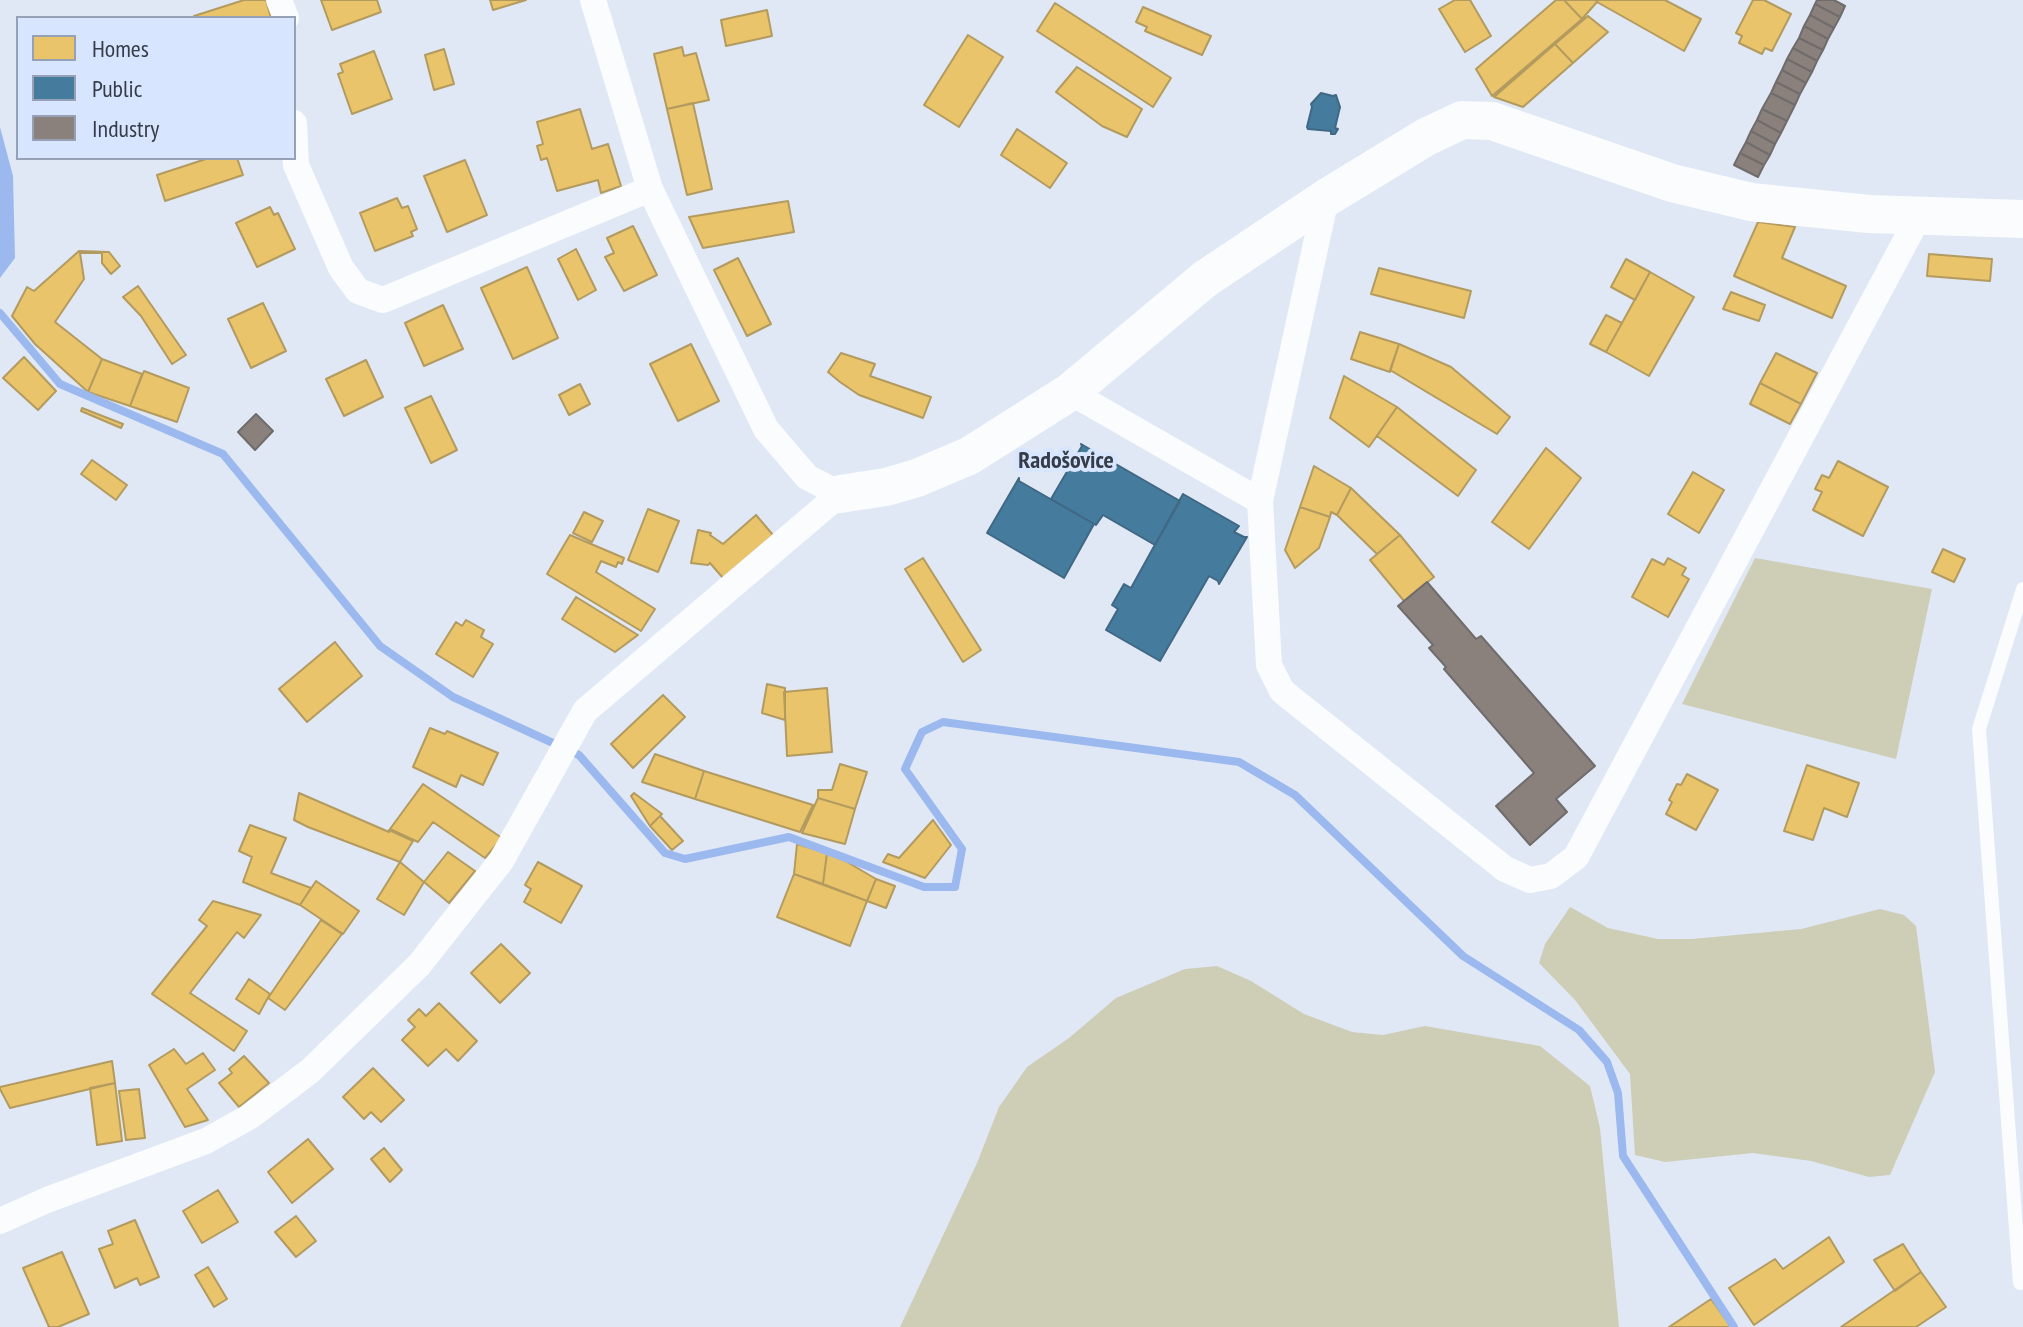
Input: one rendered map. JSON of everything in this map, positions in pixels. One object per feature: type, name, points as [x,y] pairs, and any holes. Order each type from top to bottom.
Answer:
[{"type":"street","points":[[593,0],[650,189],[766,429],[807,477],[840,494]]},
{"type":"street","points":[[0,1221],[47,1200],[206,1141],[249,1117],[310,1071],[419,965],[501,861],[585,711],[840,494],[907,481],[969,456],[1070,392],[1205,279],[1326,198],[1426,137],[1462,120],[1492,121],[1672,183],[1751,202],[1869,214],[2023,219]]},
{"type":"street","points":[[296,160],[341,268],[358,291],[383,300],[650,189]]},
{"type":"street","points":[[1326,198],[1260,501],[1269,665],[1282,691],[1505,869],[1530,880],[1551,876],[1576,857],[1919,216]]},
{"type":"street","points":[[1070,392],[1260,501]]},
{"type":"lane","points":[[2020,1283],[1979,729],[2023,589]]},
{"type":"green space","points":[[1755,558],[1932,589],[1896,759],[1682,704]]},
{"type":"green space","points":[[1570,907],[1608,928],[1658,939],[1801,929],[1880,909],[1904,915],[1916,926],[1935,1072],[1890,1175],[1869,1177],[1811,1161],[1753,1153],[1665,1162],[1635,1155],[1630,1074],[1575,1000],[1539,963],[1545,944]]},
{"type":"green space","points":[[1217,966],[1251,981],[1304,1014],[1352,1032],[1383,1035],[1425,1026],[1540,1046],[1590,1086],[1600,1128],[1619,1327],[900,1327],[977,1163],[999,1107],[1027,1067],[1069,1038],[1116,998],[1185,969]]},
{"type":"water","points":[[0,127],[13,176],[15,258],[0,278]]},
{"type":"building: Homes","points":[[244,0],[266,0],[270,16],[194,16]]},
{"type":"building: Homes","points":[[321,0],[377,0],[381,12],[332,30]]},
{"type":"building: Homes","points":[[490,0],[526,0],[493,10]]},
{"type":"building: Homes","points":[[1455,0],[1470,0],[1491,36],[1465,52],[1439,9]]},
{"type":"building: Homes","points":[[1556,0],[1564,0],[1582,19],[1492,96],[1476,69]]},
{"type":"building: Homes","points":[[1564,0],[1596,0],[1597,2],[1582,19]]},
{"type":"building: Homes","points":[[1598,0],[1665,0],[1701,19],[1684,51]]},
{"type":"building: Homes","points":[[1753,0],[1764,0],[1791,14],[1772,51],[1765,48],[1762,54],[1739,43],[1742,36],[1736,33]]},
{"type":"building: Homes","points":[[1055,3],[1171,78],[1153,107],[1037,31]]},
{"type":"building: Homes","points":[[1143,7],[1211,36],[1202,55],[1145,31],[1147,27],[1136,22]]},
{"type":"building: Homes","points":[[767,10],[772,36],[726,46],[721,20]]},
{"type":"building: Homes","points":[[1588,16],[1608,32],[1573,63],[1555,44]]},
{"type":"building: Homes","points":[[968,35],[1003,57],[959,127],[924,105]]},
{"type":"building: Homes","points":[[1555,44],[1573,63],[1523,107],[1494,97]]},
{"type":"building: Homes","points":[[682,47],[684,56],[696,53],[709,100],[667,109],[654,54]]},
{"type":"building: Homes","points":[[444,49],[454,84],[434,90],[425,55]]},
{"type":"building: Homes","points":[[374,51],[392,99],[352,114],[338,74],[343,72],[340,64]]},
{"type":"building: Homes","points":[[1077,67],[1142,109],[1127,137],[1102,126],[1056,92]]},
{"type":"building: Homes","points":[[693,103],[712,189],[687,195],[667,109]]},
{"type":"building: Homes","points":[[580,109],[592,149],[608,144],[621,186],[601,193],[598,180],[557,191],[547,158],[541,160],[537,146],[543,144],[537,122]]},
{"type":"building: Homes","points":[[1017,129],[1067,163],[1050,188],[1001,155]]},
{"type":"building: Homes","points":[[203,160],[238,160],[243,175],[165,201],[157,175]]},
{"type":"building: Homes","points":[[465,160],[487,215],[447,232],[424,176]]},
{"type":"building: Homes","points":[[397,198],[402,208],[408,206],[417,229],[411,232],[413,236],[375,251],[360,213]]},
{"type":"building: Homes","points":[[788,201],[794,232],[703,248],[689,217]]},
{"type":"building: Homes","points":[[270,207],[274,215],[278,213],[295,249],[257,267],[236,223]]},
{"type":"building: Homes","points":[[1758,222],[1795,227],[1782,258],[1846,286],[1832,318],[1734,276]]},
{"type":"building: Homes","points":[[633,226],[657,275],[624,291],[605,257],[614,253],[607,238]]},
{"type":"building: Homes","points":[[576,249],[596,290],[578,300],[558,259]]},
{"type":"building: Homes","points":[[79,251],[109,252],[120,266],[111,274],[102,263],[102,253],[80,253],[84,279],[55,322],[102,359],[88,392],[35,344],[12,316],[27,287],[34,291]]},
{"type":"building: Homes","points":[[1929,254],[1992,259],[1990,281],[1927,276]]},
{"type":"building: Homes","points":[[738,258],[771,324],[747,336],[714,270]]},
{"type":"building: Homes","points":[[1626,259],[1650,272],[1635,300],[1611,287]]},
{"type":"building: Homes","points":[[527,267],[558,338],[513,359],[481,288]]},
{"type":"building: Homes","points":[[1379,268],[1471,291],[1464,318],[1371,294]]},
{"type":"building: Homes","points":[[1650,272],[1694,297],[1649,376],[1606,352]]},
{"type":"building: Homes","points":[[138,286],[186,355],[172,364],[141,316],[123,297]]},
{"type":"building: Homes","points":[[1731,292],[1765,305],[1759,321],[1723,309]]},
{"type":"building: Homes","points":[[263,303],[286,351],[251,368],[228,319]]},
{"type":"building: Homes","points":[[443,305],[463,349],[424,366],[405,323]]},
{"type":"building: Homes","points":[[1606,315],[1622,323],[1606,352],[1590,344]]},
{"type":"building: Homes","points":[[1360,332],[1399,344],[1390,372],[1351,359]]},
{"type":"building: Homes","points":[[691,344],[719,401],[678,421],[650,364]]},
{"type":"building: Homes","points":[[1399,344],[1451,367],[1510,417],[1497,434],[1390,370]]},
{"type":"building: Homes","points":[[841,353],[875,364],[870,376],[931,397],[923,418],[859,395],[840,382],[828,372]]},
{"type":"building: Homes","points":[[1776,353],[1817,373],[1801,404],[1760,383]]},
{"type":"building: Homes","points":[[24,357],[56,391],[38,410],[3,378]]},
{"type":"building: Homes","points":[[102,359],[142,374],[130,406],[88,392]]},
{"type":"building: Homes","points":[[366,360],[383,397],[344,416],[326,379]]},
{"type":"building: Homes","points":[[144,371],[189,388],[177,422],[130,406]]},
{"type":"building: Homes","points":[[1344,376],[1397,407],[1369,447],[1330,418]]},
{"type":"building: Homes","points":[[1760,383],[1801,404],[1790,424],[1750,404]]},
{"type":"building: Homes","points":[[580,384],[590,404],[569,415],[559,395]]},
{"type":"building: Homes","points":[[431,396],[457,450],[431,463],[405,408]]},
{"type":"building: Homes","points":[[1397,407],[1476,470],[1458,496],[1377,436]]},
{"type":"building: Homes","points":[[82,408],[123,424],[121,428],[81,411]]},
{"type":"building: Homes","points":[[1546,448],[1581,478],[1529,549],[1492,522]]},
{"type":"building: Homes","points":[[92,460],[127,485],[116,500],[81,474]]},
{"type":"building: Homes","points":[[1838,461],[1888,487],[1863,536],[1813,510],[1822,492],[1815,489],[1822,475],[1829,478]]},
{"type":"building: Homes","points":[[1314,466],[1351,488],[1337,515],[1331,512],[1330,517],[1300,507]]},
{"type":"building: Homes","points":[[1693,472],[1724,490],[1699,533],[1668,514]]},
{"type":"building: Homes","points":[[1351,488],[1400,535],[1377,554],[1337,515]]},
{"type":"building: Homes","points":[[1300,507],[1330,517],[1319,548],[1295,568],[1285,550]]},
{"type":"building: Homes","points":[[648,509],[679,521],[658,572],[628,560]]},
{"type":"building: Homes","points":[[584,512],[603,521],[592,542],[573,533]]},
{"type":"building: Homes","points":[[756,515],[773,535],[723,578],[710,563],[691,563],[698,530],[711,533],[723,544]]},
{"type":"building: Homes","points":[[570,535],[624,558],[622,564],[618,562],[616,567],[601,561],[596,572],[655,609],[641,631],[547,574]]},
{"type":"building: Homes","points":[[1400,535],[1434,577],[1404,601],[1370,560]]},
{"type":"building: Homes","points":[[1943,549],[1965,559],[1954,582],[1932,572]]},
{"type":"building: Homes","points":[[923,558],[981,650],[963,662],[905,569]]},
{"type":"building: Homes","points":[[1668,558],[1686,568],[1682,575],[1689,579],[1668,617],[1632,597],[1652,559],[1664,565]]},
{"type":"building: Homes","points":[[576,597],[638,635],[615,652],[562,619]]},
{"type":"building: Homes","points":[[466,620],[484,630],[481,637],[493,644],[473,677],[436,654],[456,622],[462,626]]},
{"type":"building: Homes","points":[[335,642],[362,676],[307,722],[279,689]]},
{"type":"building: Homes","points":[[767,684],[785,688],[785,720],[762,713]]},
{"type":"building: Homes","points":[[827,688],[832,752],[787,756],[784,692]]},
{"type":"building: Homes","points":[[663,695],[685,717],[633,768],[611,744]]},
{"type":"building: Homes","points":[[430,728],[445,734],[447,731],[498,753],[483,785],[461,775],[456,787],[413,767]]},
{"type":"building: Homes","points":[[655,754],[704,771],[695,799],[642,782]]},
{"type":"building: Homes","points":[[840,764],[867,772],[855,809],[818,798],[818,790],[832,790]]},
{"type":"building: Homes","points":[[1807,765],[1859,783],[1847,817],[1824,808],[1813,840],[1784,831]]},
{"type":"building: Homes","points":[[704,771],[813,805],[800,832],[695,799]]},
{"type":"building: Homes","points":[[1687,774],[1718,790],[1696,830],[1666,814],[1677,784],[1681,785]]},
{"type":"building: Homes","points":[[423,784],[502,838],[485,858],[433,822],[418,842],[390,829]]},
{"type":"building: Homes","points":[[299,793],[413,841],[400,862],[308,827],[294,820]]},
{"type":"building: Homes","points":[[634,793],[662,814],[650,826],[631,796]]},
{"type":"building: Homes","points":[[818,798],[855,809],[845,844],[802,833]]},
{"type":"building: Homes","points":[[660,816],[683,841],[672,850],[650,826]]},
{"type":"building: Homes","points":[[933,820],[951,845],[925,878],[883,862],[888,854],[899,858]]},
{"type":"building: Homes","points":[[250,825],[286,838],[271,873],[311,888],[300,905],[243,882],[252,857],[239,851]]},
{"type":"building: Homes","points":[[797,844],[827,853],[823,884],[794,874]]},
{"type":"building: Homes","points":[[448,852],[475,871],[449,903],[424,882]]},
{"type":"building: Homes","points":[[827,853],[876,879],[867,901],[823,884]]},
{"type":"building: Homes","points":[[400,862],[424,882],[404,915],[377,899]]},
{"type":"building: Homes","points":[[538,862],[582,886],[561,923],[524,902],[531,889],[525,885]]},
{"type":"building: Homes","points":[[794,874],[867,901],[850,946],[777,917]]},
{"type":"building: Homes","points":[[876,879],[895,886],[886,908],[867,901]]},
{"type":"building: Homes","points":[[316,881],[359,911],[343,934],[300,905]]},
{"type":"building: Homes","points":[[213,901],[261,915],[244,938],[237,932],[190,993],[247,1031],[234,1051],[152,994],[207,926],[199,920]]},
{"type":"building: Homes","points":[[321,920],[342,934],[285,1010],[268,998]]},
{"type":"building: Homes","points":[[501,944],[530,973],[500,1003],[471,973]]},
{"type":"building: Homes","points":[[249,979],[270,994],[259,1014],[236,999]]},
{"type":"building: Homes","points":[[439,1003],[477,1041],[458,1061],[446,1049],[428,1066],[402,1040],[415,1027],[408,1020],[419,1009],[426,1016]]},
{"type":"building: Homes","points":[[174,1049],[186,1064],[203,1053],[215,1070],[187,1089],[208,1120],[185,1127],[149,1065]]},
{"type":"building: Homes","points":[[244,1056],[269,1083],[239,1107],[219,1083],[232,1073],[229,1069]]},
{"type":"building: Homes","points":[[112,1061],[115,1083],[10,1108],[0,1089],[0,1087]]},
{"type":"building: Homes","points":[[373,1068],[404,1100],[381,1122],[371,1112],[364,1119],[343,1097]]},
{"type":"building: Homes","points":[[115,1083],[122,1141],[97,1145],[90,1088]]},
{"type":"building: Homes","points":[[139,1089],[145,1138],[126,1140],[119,1091]]},
{"type":"building: Homes","points":[[308,1139],[333,1169],[292,1203],[268,1172]]},
{"type":"building: Homes","points":[[384,1148],[402,1170],[390,1182],[371,1159]]},
{"type":"building: Homes","points":[[218,1190],[238,1222],[202,1243],[183,1211]]},
{"type":"building: Homes","points":[[296,1216],[316,1241],[296,1257],[275,1232]]},
{"type":"building: Homes","points":[[135,1220],[159,1277],[140,1285],[137,1278],[115,1288],[99,1249],[113,1244],[108,1231]]},
{"type":"building: Homes","points":[[1829,1237],[1844,1262],[1754,1325],[1729,1288],[1775,1259],[1783,1269]]},
{"type":"building: Homes","points":[[1903,1244],[1921,1272],[1895,1291],[1874,1260]]},
{"type":"building: Homes","points":[[62,1252],[89,1314],[58,1327],[49,1327],[23,1268]]},
{"type":"building: Homes","points":[[208,1267],[227,1299],[214,1307],[195,1275]]},
{"type":"building: Homes","points":[[1921,1272],[1946,1307],[1916,1327],[1841,1327]]},
{"type":"building: Homes","points":[[1711,1299],[1731,1327],[1669,1327]]},
{"type":"building: Public","points":[[1321,93],[1336,95],[1340,107],[1335,134],[1307,127],[1311,104]]},
{"type":"building: Public","points":[[1081,444],[1180,501],[1155,545],[1103,515],[1096,525],[1051,499]]},
{"type":"building: Public","points":[[1019,478],[1019,481],[1094,524],[1064,578],[987,533]]},
{"type":"building: Public","points":[[1183,494],[1239,526],[1234,532],[1247,537],[1219,584],[1209,576],[1160,661],[1106,630],[1118,609],[1112,605],[1124,584],[1131,588]]},
{"type":"building: Industry","points":[[1817,0],[1834,0],[1845,6],[1840,17],[1815,4]]},
{"type":"building: Industry","points":[[1815,4],[1840,17],[1834,28],[1810,15]]},
{"type":"building: Industry","points":[[1810,15],[1834,28],[1828,39],[1804,26]]},
{"type":"building: Industry","points":[[1804,26],[1828,39],[1823,50],[1799,38]]},
{"type":"building: Industry","points":[[1799,38],[1823,50],[1817,61],[1793,48]]},
{"type":"building: Industry","points":[[1793,48],[1817,61],[1812,72],[1787,59]]},
{"type":"building: Industry","points":[[1787,59],[1812,72],[1806,83],[1782,70]]},
{"type":"building: Industry","points":[[1782,70],[1806,83],[1800,94],[1776,82]]},
{"type":"building: Industry","points":[[1776,82],[1800,94],[1795,105],[1771,93]]},
{"type":"building: Industry","points":[[1771,93],[1795,105],[1787,121],[1762,109]]},
{"type":"building: Industry","points":[[1762,109],[1787,121],[1781,133],[1757,120]]},
{"type":"building: Industry","points":[[1757,120],[1781,133],[1775,144],[1751,131]]},
{"type":"building: Industry","points":[[1751,131],[1775,144],[1770,155],[1746,142]]},
{"type":"building: Industry","points":[[1746,142],[1770,155],[1764,165],[1740,153]]},
{"type":"building: Industry","points":[[1740,153],[1764,165],[1758,177],[1734,165]]},
{"type":"building: Industry","points":[[256,414],[273,431],[255,450],[238,432]]},
{"type":"building: Industry","points":[[1427,582],[1476,639],[1481,636],[1595,766],[1556,799],[1567,812],[1530,845],[1496,806],[1534,773],[1444,669],[1446,667],[1429,648],[1433,645],[1398,606]]},
{"type":"waterway","points":[[0,313],[60,384],[223,454],[380,646],[453,697],[579,755],[665,853],[685,859],[789,837],[924,887],[955,887],[962,849],[905,769],[922,732],[943,722],[1239,762],[1295,795],[1463,956],[1579,1030],[1607,1062],[1618,1093],[1623,1156],[1734,1327]]},
{"type":"district","name":"Radošovice","points":[[1066,461]]}]
